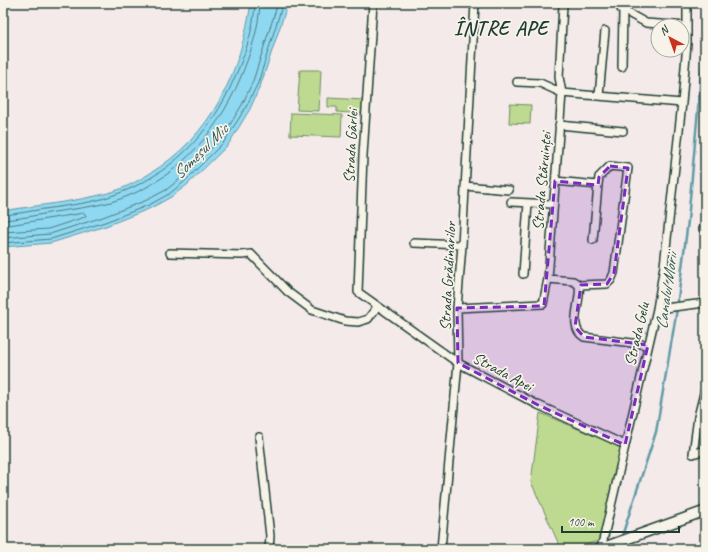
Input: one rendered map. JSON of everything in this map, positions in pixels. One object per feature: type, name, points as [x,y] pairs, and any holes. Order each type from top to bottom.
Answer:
[{"type":"main road","points":[[601,549],[705,511]]},
{"type":"street","name":"Strada Gârlei","points":[[358,292],[363,155],[373,3]]},
{"type":"street","name":"Strada Grădinarilor","points":[[441,549],[458,363],[457,308],[462,245],[475,3]]},
{"type":"street","name":"Strada Gelu","points":[[687,18],[688,3]]},
{"type":"street","name":"Strada Stăruinței","points":[[457,308],[539,306],[543,304],[548,279],[552,204],[562,93],[559,77],[563,5]]},
{"type":"street","points":[[623,7],[646,22],[650,22]]},
{"type":"street","points":[[622,67],[623,7]]},
{"type":"street","points":[[599,96],[605,31]]},
{"type":"street","name":"Strada Gelu","points":[[601,549],[657,309],[664,266],[686,58]]},
{"type":"street","points":[[517,82],[540,83],[562,93],[682,103]]},
{"type":"street","points":[[559,126],[623,131]]},
{"type":"street","points":[[548,279],[573,281],[579,284],[607,284],[612,280],[628,168],[610,166],[599,177],[593,240]]},
{"type":"street","points":[[555,181],[598,185]]},
{"type":"street","points":[[465,186],[509,190]]},
{"type":"street","points":[[511,202],[552,204]]},
{"type":"street","points":[[524,274],[528,203]]},
{"type":"street","points":[[414,243],[462,245]]},
{"type":"street","points":[[170,253],[242,256],[251,254],[288,292],[312,310],[345,321],[358,322],[368,319],[377,307]]},
{"type":"street","points":[[579,284],[580,291],[575,327],[578,333],[584,337],[648,345]]},
{"type":"street","name":"Strada Apei","points":[[358,292],[377,307],[458,363],[538,405],[625,444]]},
{"type":"street","points":[[657,309],[705,303]]},
{"type":"street","points":[[705,389],[698,416],[694,454],[705,450]]},
{"type":"street","points":[[259,437],[270,536],[269,549]]},
{"type":"highlighted area","points":[[610,166],[628,168],[614,273],[607,284],[581,285],[575,327],[584,337],[648,345],[625,445],[538,405],[458,363],[457,308],[544,306],[555,181],[598,185],[599,177]]},
{"type":"shaded area","points":[[63,541],[128,549],[37,549]]},
{"type":"green space","points":[[300,70],[321,70],[319,111],[297,110]]},
{"type":"green space","points":[[328,98],[365,100],[363,114],[337,112],[337,107],[328,107]]},
{"type":"green space","points":[[510,104],[531,105],[530,124],[509,123]]},
{"type":"green space","points":[[291,113],[342,115],[341,137],[290,135]]},
{"type":"green space","points":[[540,413],[621,447],[600,540],[575,549],[561,549],[531,482]]},
{"type":"water","name":"Someșul Mic","points":[[251,3],[288,3],[261,84],[250,109],[228,145],[187,185],[171,197],[151,208],[106,226],[51,243],[3,247],[3,211],[82,199],[119,189],[149,174],[171,159],[190,141],[206,122],[220,100],[231,78],[246,29]]},
{"type":"waterway","name":"Canalul Morii","points":[[621,539],[656,432],[676,315],[688,221],[705,31]]},
{"type":"district","name":"ÎNTRE APE","points":[[501,28]]}]
